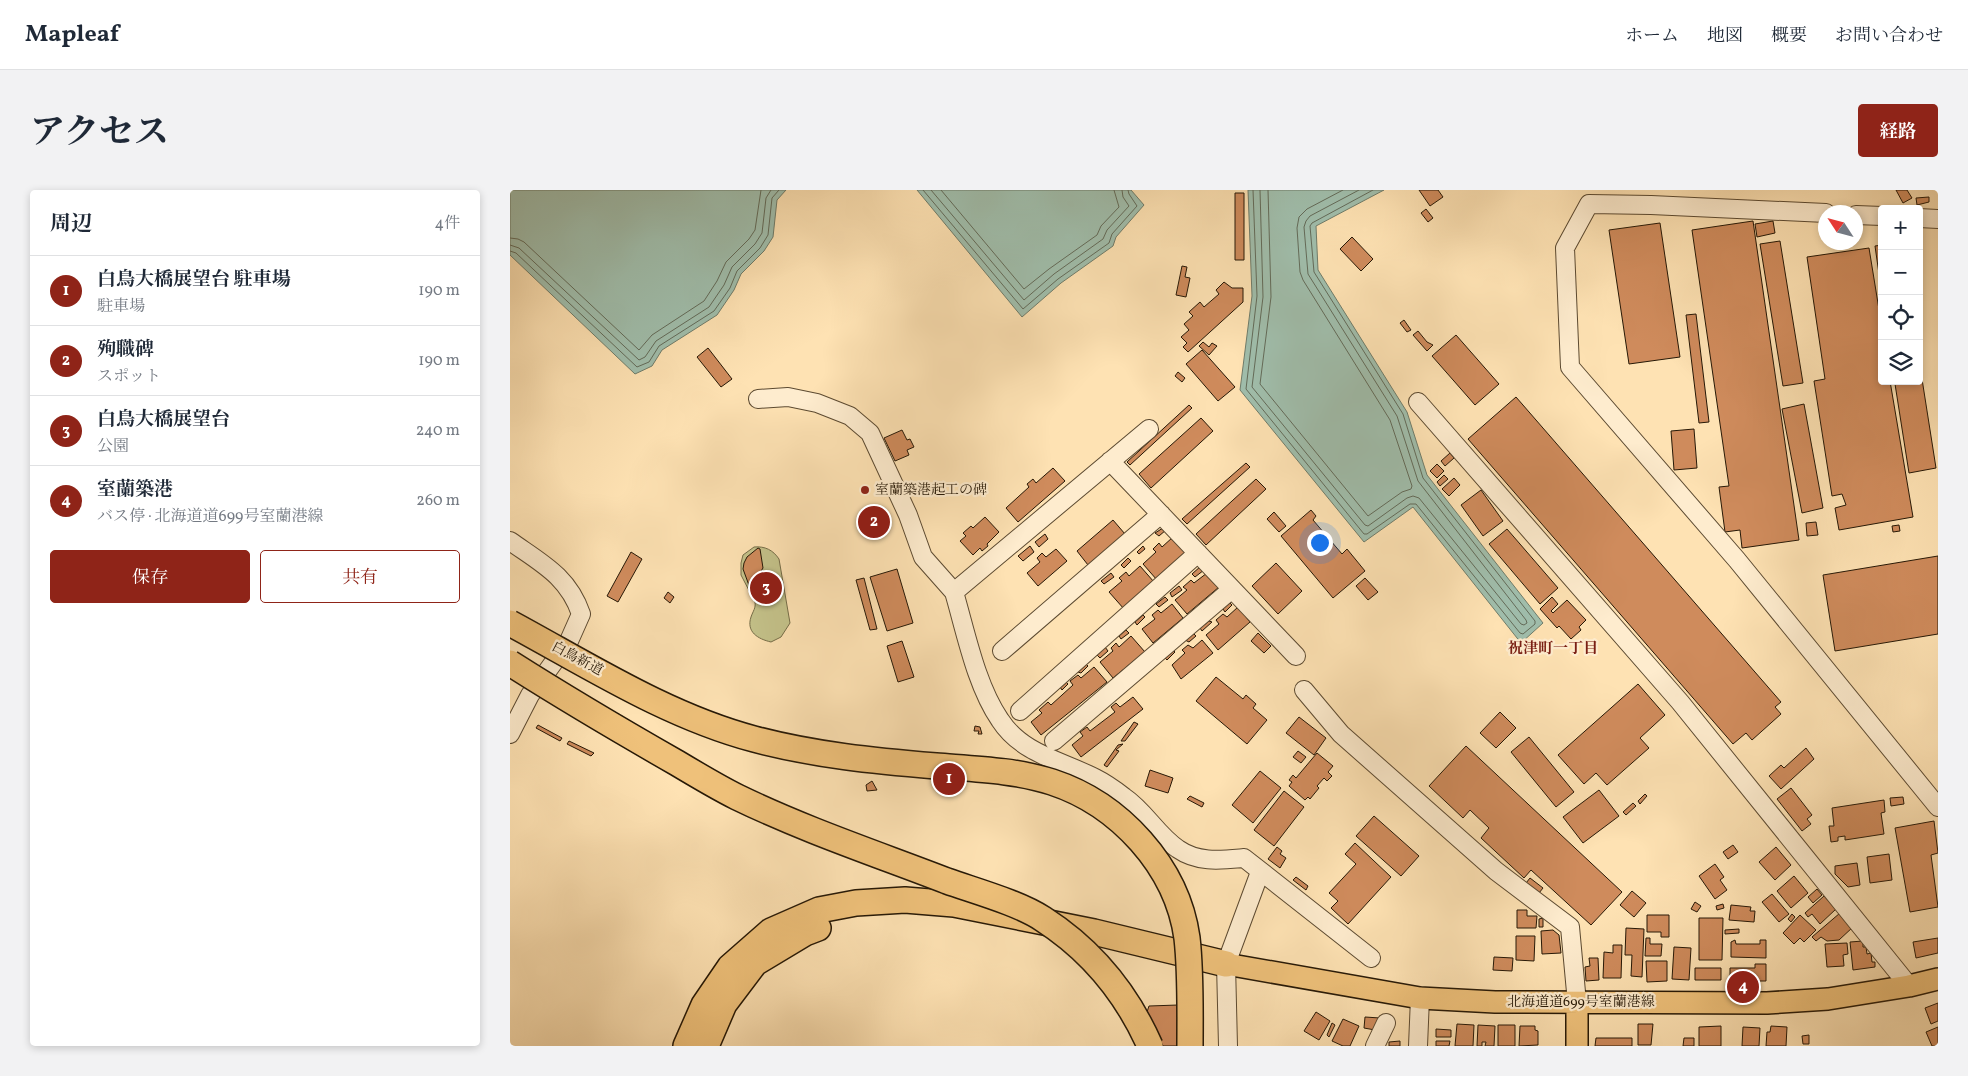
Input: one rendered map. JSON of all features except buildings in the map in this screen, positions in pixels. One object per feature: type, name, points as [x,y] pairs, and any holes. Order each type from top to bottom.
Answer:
[{"type":"highway","name":"白鳥新道","points":[[510,623],[644,696],[698,720],[752,738],[833,755],[1011,773],[1051,782],[1077,792],[1101,805],[1134,834],[1164,872],[1178,905],[1187,937],[1190,1046]]},
{"type":"highway","points":[[510,663],[625,734],[736,797],[814,832],[989,896],[1041,918],[1064,934],[1110,980],[1127,1001],[1150,1046]]},
{"type":"highway","points":[[686,1046],[704,1005],[730,967],[771,931],[819,910],[856,903],[905,900],[954,904],[1094,932],[1226,964]]},
{"type":"highway","points":[[706,1046],[724,1004],[755,963],[805,933],[840,922],[878,915],[942,920],[1226,964]]},
{"type":"main road","name":"北海道道699号室蘭港線","points":[[1226,964],[1420,998],[1495,1002],[1767,1002],[1828,999],[1909,986],[1938,979]]},
{"type":"main road","points":[[1577,1003],[1577,1046]]},
{"type":"street","points":[[1818,214],[1589,204],[1565,248],[1570,367],[1737,560],[1938,807]]},
{"type":"street","points":[[1863,215],[1878,216]]},
{"type":"street","points":[[1923,218],[1938,219]]},
{"type":"street","points":[[758,399],[788,397],[817,403],[850,416],[870,433],[908,515],[923,557],[954,592],[985,695],[1000,721],[1009,742],[1034,751],[1095,779],[1125,797],[1178,849],[1202,860],[1244,858],[1371,958]]},
{"type":"street","points":[[1418,402],[1680,702],[1909,986]]},
{"type":"street","points":[[954,592],[1149,429]]},
{"type":"street","points":[[1110,461],[1296,656]]},
{"type":"street","points":[[1002,650],[1161,514]]},
{"type":"street","points":[[510,540],[560,578],[575,598],[581,614],[569,640],[530,695],[510,734]]},
{"type":"street","points":[[1020,711],[1198,553]]},
{"type":"street","points":[[1054,741],[1232,589]]},
{"type":"street","points":[[1304,690],[1340,734],[1496,871],[1570,927],[1577,1003]]},
{"type":"street","points":[[1228,1046],[1226,964],[1260,872]]},
{"type":"street","points":[[1418,1046],[1420,998]]},
{"type":"street","points":[[1375,1046],[1386,1023]]},
{"type":"shaded area","points":[[754,547],[768,549],[779,559],[790,623],[781,637],[771,642],[758,637],[750,627],[755,602],[741,575],[741,563],[743,555]]},
{"type":"water","points":[[510,190],[786,190],[777,200],[773,237],[764,251],[741,274],[734,290],[717,315],[662,350],[652,366],[635,374],[510,255]]},
{"type":"water","points":[[917,190],[1131,190],[1144,205],[1116,237],[1113,246],[1061,283],[1022,317]]},
{"type":"water","points":[[1248,190],[1384,190],[1316,226],[1318,270],[1407,412],[1427,475],[1543,623],[1521,643],[1413,507],[1364,542],[1240,390],[1252,296]]},
{"type":"place","name":"室蘭築港起工の碑","points":[[865,490]]},
{"type":"place","name":"殉職碑","points":[[874,522]]},
{"type":"place","name":"白鳥大橋展望台","points":[[766,588]]},
{"type":"place","name":"白鳥大橋展望台 駐車場","points":[[949,779]]},
{"type":"place","name":"室蘭築港","points":[[1743,987]]},
{"type":"district","name":"祝津町一丁目","points":[[1553,649]]}]
